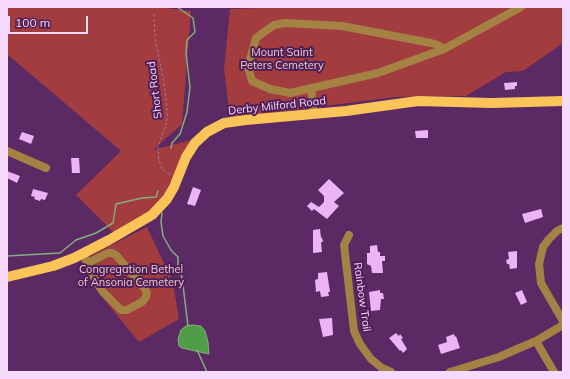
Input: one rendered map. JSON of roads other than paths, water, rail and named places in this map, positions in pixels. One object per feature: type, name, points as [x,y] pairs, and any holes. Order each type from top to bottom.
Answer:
[{"type":"main road","name":"Derby Milford Road","points":[[7,277],[86,258],[120,234],[152,215],[167,199],[190,149],[206,132],[217,126],[240,120],[314,114],[418,101],[492,103],[563,102]]},
{"type":"street","points":[[444,49],[431,43],[342,26],[285,23],[274,25],[256,38],[248,67],[252,81],[270,89],[290,93],[378,73],[444,49],[521,7]]},
{"type":"street","points":[[311,88],[314,114]]},
{"type":"street","points":[[7,151],[46,168]]},
{"type":"street","points":[[563,228],[557,231],[543,247],[539,264],[541,283],[563,321]]},
{"type":"street","name":"Rainbow Trail","points":[[349,235],[344,245],[354,331],[360,344],[371,359],[382,368],[391,372]]},
{"type":"street","points":[[112,252],[145,289],[147,293],[146,297],[142,302],[128,310],[121,310],[103,292],[93,276],[86,258],[112,252]]},
{"type":"street","points":[[450,372],[498,357],[536,341],[563,325]]},
{"type":"street","points":[[536,341],[554,372]]},
{"type":"waterway","points":[[171,148],[172,143],[180,134],[187,112],[190,87],[186,53],[187,40],[195,32],[193,18],[177,7]]},
{"type":"waterway","points":[[7,256],[60,253],[76,240],[96,233],[113,223],[116,204],[142,198],[156,197],[158,191]]},
{"type":"waterway","points":[[162,213],[161,222],[163,236],[171,250],[178,257],[178,267],[182,277],[188,326]]},
{"type":"waterway","points":[[197,350],[207,372]]},
{"type":"park label","name":"Mount Saint Peters Cemetery","points":[[282,59]]},
{"type":"park label","name":"Congregation Bethel of Ansonia Cemetery","points":[[131,276]]}]
